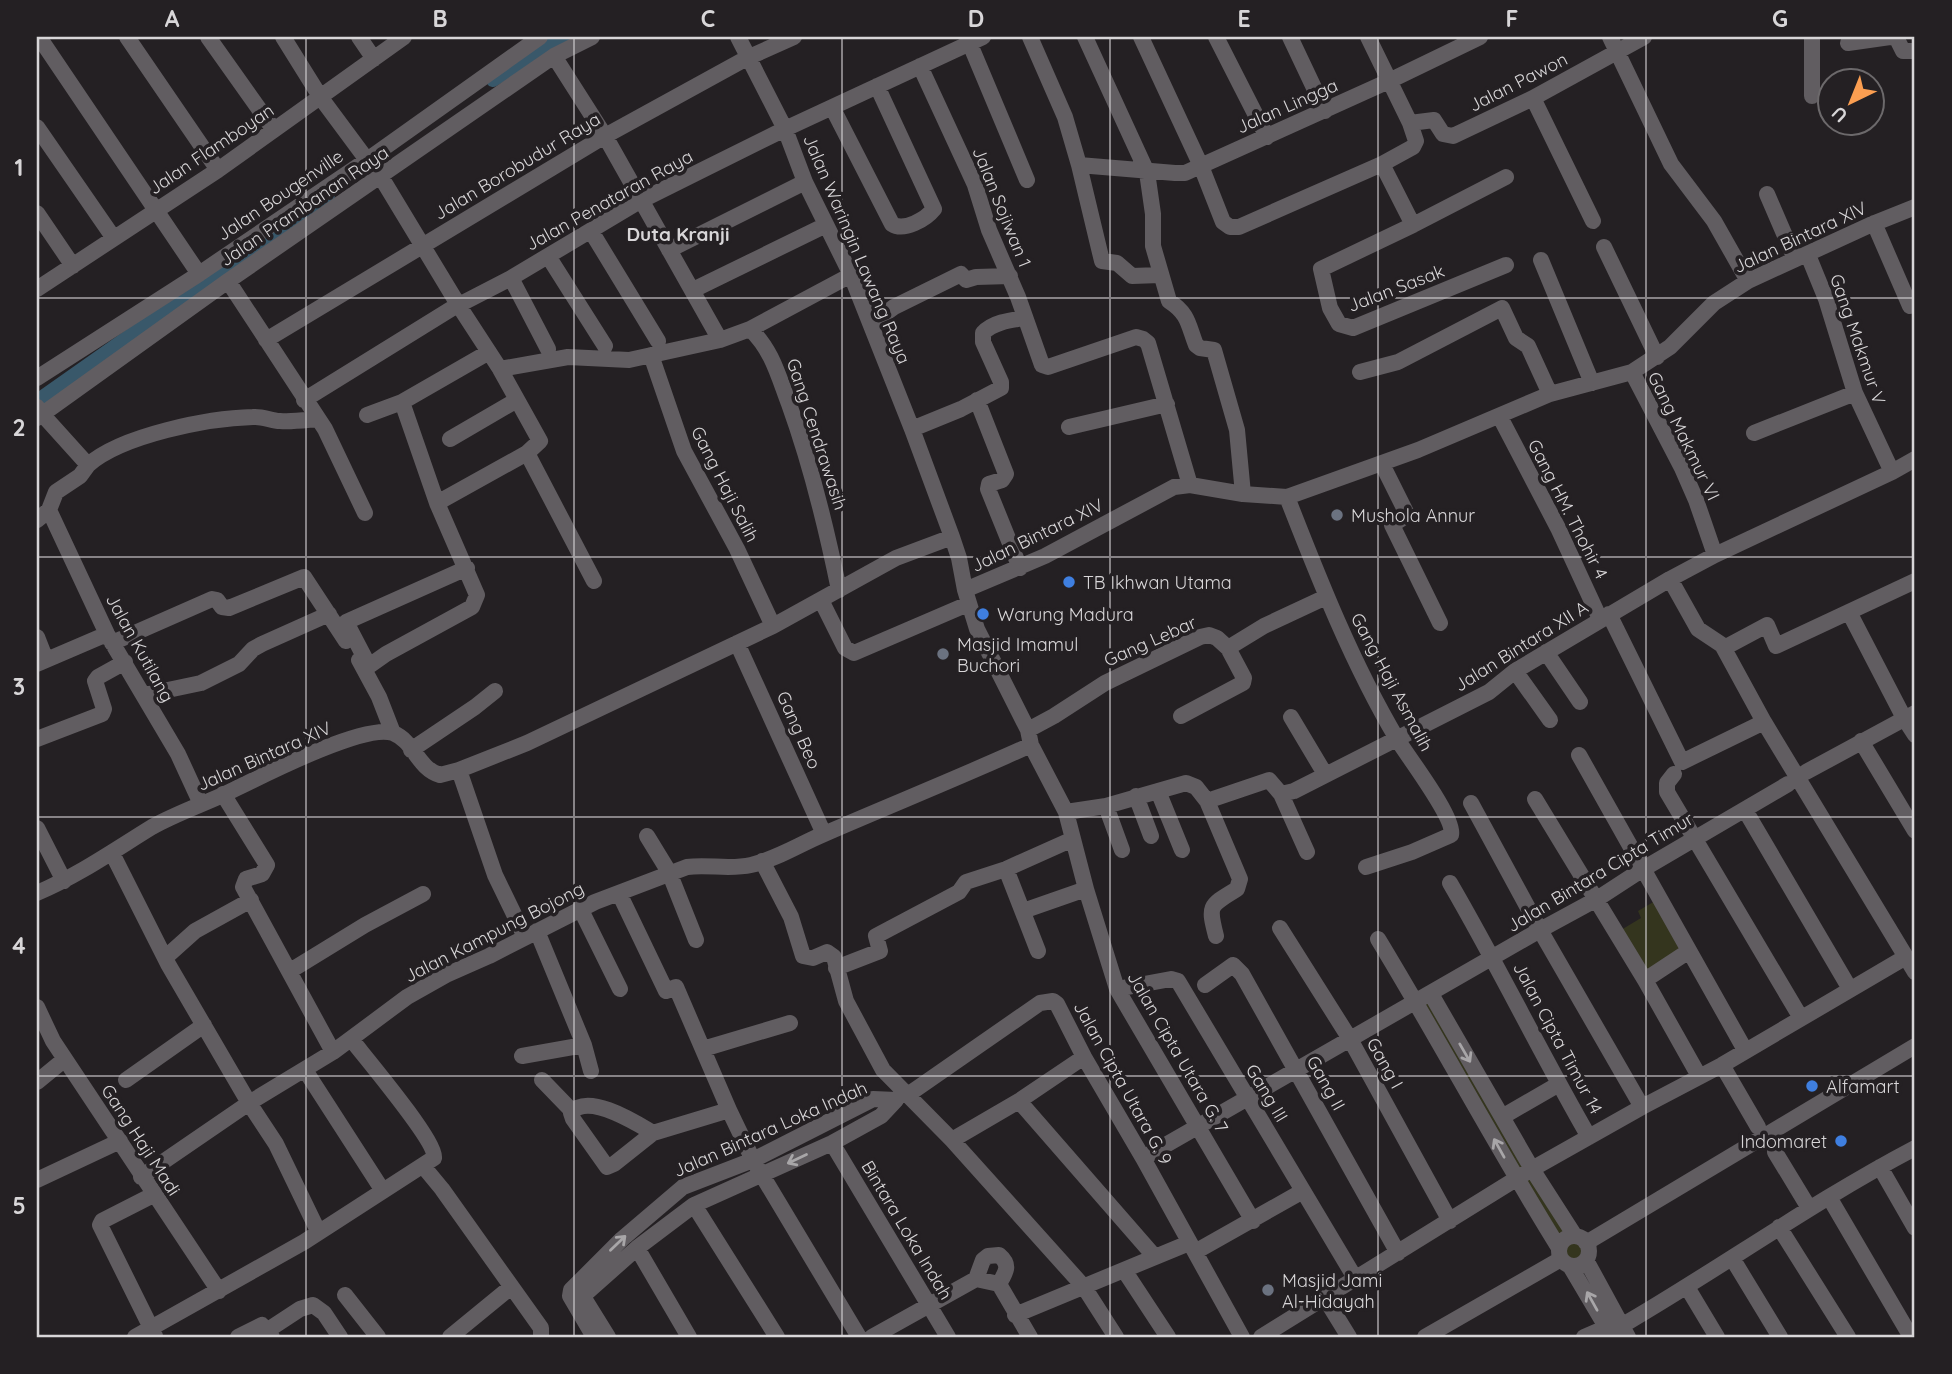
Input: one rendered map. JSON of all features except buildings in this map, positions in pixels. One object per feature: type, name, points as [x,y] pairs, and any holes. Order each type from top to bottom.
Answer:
[{"type":"street","points":[[38,37],[199,274]]},
{"type":"street","points":[[127,37],[218,170]]},
{"type":"street","points":[[208,37],[274,130]]},
{"type":"street","points":[[283,37],[321,98],[367,160]]},
{"type":"street","points":[[359,37],[374,59]]},
{"type":"street","name":"Jalan Flamboyan","points":[[37,289],[218,170],[404,37]]},
{"type":"street","name":"Jalan Bougenville","points":[[37,378],[199,274],[367,160],[540,37]]},
{"type":"street","name":"Jalan Prambanan Raya","points":[[88,465],[38,413],[554,56],[592,37]]},
{"type":"street","name":"Jalan Waringin Lawang Raya","points":[[738,37],[785,129],[805,182],[851,275],[952,537]]},
{"type":"street","name":"Jalan Borobudur Raya","points":[[266,340],[605,136],[747,58],[794,37]]},
{"type":"street","points":[[1030,37],[1065,117],[1102,261],[1117,263],[1132,276],[1160,275]]},
{"type":"street","points":[[1085,37],[1147,172],[1153,214],[1153,246],[1169,302],[1181,308],[1196,345],[1214,349],[1237,430],[1242,494]]},
{"type":"street","points":[[1141,37],[1223,222],[1230,227],[1239,228],[1382,164],[1415,145],[1410,123],[1368,37]]},
{"type":"street","points":[[1216,37],[1267,137]]},
{"type":"street","points":[[1290,37],[1325,111]]},
{"type":"street","name":"Jalan Lingga","points":[[1079,165],[1185,173],[1325,111],[1480,37]]},
{"type":"street","points":[[1610,37],[1671,164],[1714,221],[1748,281]]},
{"type":"street","name":"Jalan Pawon","points":[[1410,123],[1434,120],[1443,133],[1453,136],[1533,98],[1644,37]]},
{"type":"street","points":[[1812,37],[1812,96]]},
{"type":"street","points":[[1848,43],[1889,37]]},
{"type":"street","points":[[1896,37],[1903,51],[1915,51]]},
{"type":"street","points":[[973,39],[1027,180]]},
{"type":"street","name":"Jalan Penataran Raya","points":[[304,400],[458,306],[512,278],[640,201],[973,39]]},
{"type":"street","points":[[554,56],[605,136],[720,340]]},
{"type":"street","name":"Jalan Sojiwan 1","points":[[920,66],[975,185],[989,230],[1010,276],[1042,365],[1048,367],[1136,337],[1143,339],[1148,343],[1167,404]]},
{"type":"street","points":[[832,107],[892,224],[903,228],[927,216],[934,209],[877,86]]},
{"type":"street","points":[[1533,98],[1592,221]]},
{"type":"street","points":[[37,128],[113,237]]},
{"type":"street","points":[[1382,164],[1412,225],[1506,177]]},
{"type":"street","points":[[381,177],[540,438],[538,445],[527,453],[437,503]]},
{"type":"street","points":[[669,250],[805,182]]},
{"type":"street","name":"Gang Makmur V","points":[[1767,194],[1826,299],[1855,393],[1892,472]]},
{"type":"street","name":"Jalan Bintara XIV","points":[[37,893],[64,881],[154,826],[290,761],[368,734],[393,733],[407,743],[419,761],[433,773],[440,775],[459,770],[527,743],[773,626],[896,558],[952,537],[967,597],[1174,487],[1190,485],[1242,494],[1287,497],[1382,464],[1550,394],[1632,372],[1657,357],[1714,303],[1748,281],[1915,207]]},
{"type":"street","points":[[37,213],[74,266]]},
{"type":"street","points":[[1874,223],[1910,306]]},
{"type":"street","points":[[693,290],[826,225]]},
{"type":"street","name":"Jalan Sasak","points":[[1412,225],[1321,270],[1330,308],[1339,324],[1353,328],[1506,265]]},
{"type":"street","name":"Gang Haji Salih","points":[[592,231],[655,348],[684,451],[737,549],[773,626]]},
{"type":"street","points":[[1604,247],[1657,357]]},
{"type":"street","points":[[548,256],[605,346]]},
{"type":"street","points":[[1541,260],[1592,383]]},
{"type":"street","points":[[871,324],[894,307],[961,274],[966,281],[975,277],[1010,276]]},
{"type":"street","points":[[500,369],[550,358],[583,356],[629,360],[655,348],[720,340],[750,329],[851,275]]},
{"type":"street","points":[[512,278],[548,349]]},
{"type":"street","points":[[228,281],[318,419],[365,513]]},
{"type":"street","points":[[1360,372],[1398,362],[1502,308],[1516,338],[1528,346],[1550,394]]},
{"type":"street","points":[[912,429],[1001,388],[983,333],[990,327],[1025,318]]},
{"type":"street","name":"Gang Cendrawasih","points":[[750,329],[760,338],[772,358],[801,438],[817,489],[839,590]]},
{"type":"street","points":[[367,415],[402,402],[488,352]]},
{"type":"street","name":"Gang Makmur VI","points":[[1632,372],[1682,468],[1715,555]]},
{"type":"street","points":[[1755,433],[1855,393]]},
{"type":"street","points":[[450,439],[517,400]]},
{"type":"street","points":[[977,400],[1006,474],[1002,480],[989,484],[988,489],[1020,568]]},
{"type":"street","points":[[402,402],[437,503],[467,568],[477,595],[472,607],[369,666],[346,622],[467,568]]},
{"type":"street","points":[[1069,427],[1167,404],[1190,485]]},
{"type":"street","points":[[43,515],[55,492],[80,476],[88,465],[112,450],[153,435],[195,423],[258,416],[282,422],[318,419]]},
{"type":"street","name":"Gang HM. Thohir 4","points":[[1500,417],[1682,762],[1764,722]]},
{"type":"street","points":[[527,453],[594,581]]},
{"type":"street","name":"Jalan Bintara XII A","points":[[1281,794],[1294,791],[1489,692],[1515,671],[1605,616],[1715,555],[1915,459]]},
{"type":"street","points":[[1382,464],[1406,512],[1404,517],[1392,525],[1440,623]]},
{"type":"street","name":"Gang Haji Asmalih","points":[[1287,497],[1326,597],[1397,739],[1436,798],[1452,833],[1412,852],[1366,867]]},
{"type":"street","name":"Jalan Kutilang","points":[[43,515],[110,638],[178,754],[201,804]]},
{"type":"street","points":[[37,637],[41,662],[212,599],[222,607],[229,608],[304,577],[365,668],[393,733]]},
{"type":"street","points":[[1670,579],[1698,629],[1724,648],[1797,778],[1915,972]]},
{"type":"street","points":[[1724,648],[1767,625],[1776,646],[1915,581]]},
{"type":"street","points":[[821,600],[845,648],[854,653],[967,597]]},
{"type":"street","name":"Jalan Cipta Utara G. 7","points":[[967,597],[976,629],[1066,812],[1116,989],[1253,1221]]},
{"type":"street","points":[[1181,716],[1243,684],[1244,678],[1228,648],[1264,626],[1326,597]]},
{"type":"street","points":[[1849,612],[1910,715],[1915,735]]},
{"type":"street","points":[[145,695],[201,682],[239,664],[253,649],[262,644],[329,614]]},
{"type":"street","name":"Gang Lebar","points":[[1030,737],[1054,716],[1105,683],[1200,637],[1209,635],[1217,638],[1228,648]]},
{"type":"street","name":"Gang Beo","points":[[737,643],[824,834]]},
{"type":"street","points":[[1546,652],[1580,702]]},
{"type":"street","points":[[37,738],[102,714],[104,709],[95,681],[125,662]]},
{"type":"street","points":[[1515,671],[1550,720]]},
{"type":"street","points":[[411,750],[495,691]]},
{"type":"street","name":"Jalan Bintara Cipta Timur","points":[[1143,1158],[1597,899],[1693,839],[1910,715]]},
{"type":"street","points":[[1291,717],[1325,774]]},
{"type":"street","name":"Jalan Kampung Bojong","points":[[141,1177],[249,1102],[333,1052],[407,997],[580,908],[669,872],[700,865],[735,868],[762,861],[1030,737]]},
{"type":"street","points":[[1861,741],[1915,831]]},
{"type":"street","points":[[1579,755],[1745,1050]]},
{"type":"street","points":[[459,770],[495,875],[531,934],[584,1045],[591,1071]]},
{"type":"street","points":[[1674,774],[1667,783],[1667,792],[1801,1018]]},
{"type":"street","points":[[1207,801],[1269,780],[1281,794],[1307,852]]},
{"type":"street","points":[[1066,812],[1106,806],[1186,783],[1196,787],[1207,801],[1240,879],[1237,889],[1213,903],[1210,911],[1216,936]]},
{"type":"street","points":[[1158,791],[1182,850]]},
{"type":"street","points":[[223,794],[267,865],[262,874],[244,881],[243,887],[333,1052]]},
{"type":"street","points":[[1136,796],[1151,836]]},
{"type":"street","points":[[1535,799],[1645,980],[1699,1076]]},
{"type":"street","points":[[1471,803],[1540,930],[1642,1107]]},
{"type":"street","points":[[1106,806],[1122,850]]},
{"type":"street","points":[[1745,810],[1850,989]]},
{"type":"street","points":[[37,828],[64,881]]},
{"type":"street","points":[[647,836],[669,872],[695,940]]},
{"type":"street","points":[[836,968],[880,951],[876,936],[959,892],[964,883],[1006,869],[1073,839]]},
{"type":"street","points":[[112,853],[204,1025],[276,1144],[318,1231]]},
{"type":"street","points":[[762,861],[791,917],[803,956],[813,958],[830,952],[834,957],[846,1001],[883,1070],[952,1140],[1084,1287],[1116,1337]]},
{"type":"street","points":[[1008,874],[1038,951]]},
{"type":"street","name":"Jalan Cipta Timur 14","points":[[1450,883],[1589,1137]]},
{"type":"street","points":[[1023,911],[1086,889]]},
{"type":"street","points":[[619,893],[666,991],[677,987],[753,1160],[852,1335]]},
{"type":"street","points":[[290,971],[365,925],[423,894]]},
{"type":"street","points":[[166,957],[195,931],[251,900]]},
{"type":"street","points":[[580,908],[620,989]]},
{"type":"street","name":"Gang I","points":[[1280,929],[1350,1039],[1450,1221]]},
{"type":"street","points":[[1378,939],[1564,1258],[1619,1329]]},
{"type":"street","points":[[1645,980],[1689,951]]},
{"type":"street","points":[[1261,1337],[1532,1169],[1722,1065],[1899,961]]},
{"type":"street","name":"Gang II","points":[[1205,985],[1229,967],[1235,967],[1242,974],[1398,1253]]},
{"type":"street","name":"Gang III","points":[[1116,989],[1171,979],[1178,981],[1355,1279]]},
{"type":"street","points":[[1431,994],[1532,1169],[1589,1254],[1579,1265],[1564,1258]]},
{"type":"street","name":"Jalan Cipta Utara G. 9","points":[[909,1094],[1029,1010],[1048,1000],[1057,1004],[1084,1057],[1242,1337]]},
{"type":"street","name":"Gang Haji Madi","points":[[37,1007],[53,1041],[219,1291]]},
{"type":"street","points":[[703,1049],[790,1023]]},
{"type":"street","points":[[126,1080],[204,1025]]},
{"type":"street","points":[[135,1337],[153,1332],[434,1158],[433,1149],[409,1113],[351,1039]]},
{"type":"street","points":[[523,1056],[584,1045]]},
{"type":"street","points":[[1564,1258],[1564,1240],[1581,1240],[1915,1046]]},
{"type":"street","points":[[952,1140],[1019,1101],[1084,1057]]},
{"type":"street","points":[[37,1082],[65,1059]]},
{"type":"street","points":[[1722,1065],[1758,1127]]},
{"type":"street","points":[[305,1070],[383,1191]]},
{"type":"street","points":[[542,1080],[572,1111],[573,1119],[607,1167],[653,1133],[729,1110]]},
{"type":"street","points":[[1502,1117],[1559,1084]]},
{"type":"street","name":"Jalan Bintara Loka Indah","points":[[873,1099],[896,1100],[881,1116],[832,1143],[694,1205],[578,1295],[622,1239],[678,1191],[753,1160],[873,1099]]},
{"type":"street","points":[[1019,1101],[1155,1257]]},
{"type":"street","points":[[572,1111],[580,1107],[598,1107],[624,1116],[653,1133]]},
{"type":"street","points":[[37,1180],[120,1141]]},
{"type":"street","name":"Bintara Loka Indah","points":[[832,1143],[948,1337]]},
{"type":"street","points":[[1584,1337],[1619,1329],[1809,1208],[1915,1148]]},
{"type":"street","points":[[1775,1152],[1809,1208]]},
{"type":"street","points":[[423,1166],[541,1328],[541,1337]]},
{"type":"street","points":[[1880,1167],[1915,1228]]},
{"type":"street","points":[[1015,1315],[1155,1257],[1192,1248],[1253,1221],[1303,1191]]},
{"type":"street","points":[[153,1195],[102,1221],[100,1225],[153,1332]]},
{"type":"street","points":[[1829,1197],[1911,1337]]},
{"type":"street","points":[[694,1205],[777,1337]]},
{"type":"street","points":[[1779,1227],[1848,1337]]},
{"type":"street","points":[[637,1248],[690,1337]]},
{"type":"street","points":[[872,1337],[976,1279],[983,1260],[988,1256],[999,1255],[1006,1261],[1007,1267],[999,1284]]},
{"type":"street","points":[[1425,1337],[1564,1258]]},
{"type":"street","points":[[1732,1258],[1780,1337]]},
{"type":"street","points":[[1586,1260],[1619,1329]]},
{"type":"street","points":[[1124,1270],[1168,1337]]},
{"type":"street","points":[[976,1279],[999,1284]]},
{"type":"street","points":[[999,1284],[1030,1337]]},
{"type":"street","points":[[450,1337],[512,1287]]},
{"type":"street","points":[[1687,1287],[1717,1337]]},
{"type":"street","points":[[345,1295],[378,1337]]},
{"type":"street","points":[[578,1295],[594,1337]]},
{"type":"street","points":[[578,1295],[608,1337]]},
{"type":"street","points":[[1325,1298],[1349,1337]]},
{"type":"street","points":[[238,1337],[261,1325],[270,1334],[300,1310],[313,1305],[324,1313],[340,1337]]},
{"type":"green space","points":[[1655,901],[1686,952],[1648,975],[1621,930],[1641,918],[1638,911]]},
{"type":"green space","points":[[1429,997],[1528,1168],[1517,1176],[1422,1002]]},
{"type":"green space","points":[[1531,1175],[1568,1232],[1556,1240],[1521,1181]]},
{"type":"green space","points":[[1574,1241],[1582,1244],[1585,1252],[1582,1260],[1574,1263],[1566,1260],[1563,1252],[1566,1244]]},
{"type":"waterway","points":[[493,80],[564,37]]},
{"type":"waterway","points":[[37,401],[328,196]]},
{"type":"place","name":"Mushola Annur","points":[[1337,515]]},
{"type":"place","name":"TB Ikhwan Utama","points":[[1069,582]]},
{"type":"place","name":"Warung Madura","points":[[983,614]]},
{"type":"place","name":"Masjid Imamul Buchori","points":[[943,654]]},
{"type":"place","name":"Alfamart","points":[[1812,1086]]},
{"type":"place","name":"Indomaret","points":[[1841,1141]]},
{"type":"place","name":"Masjid Jami Al-Hidayah","points":[[1268,1290]]},
{"type":"district","name":"Duta Kranji","points":[[678,234]]}]
